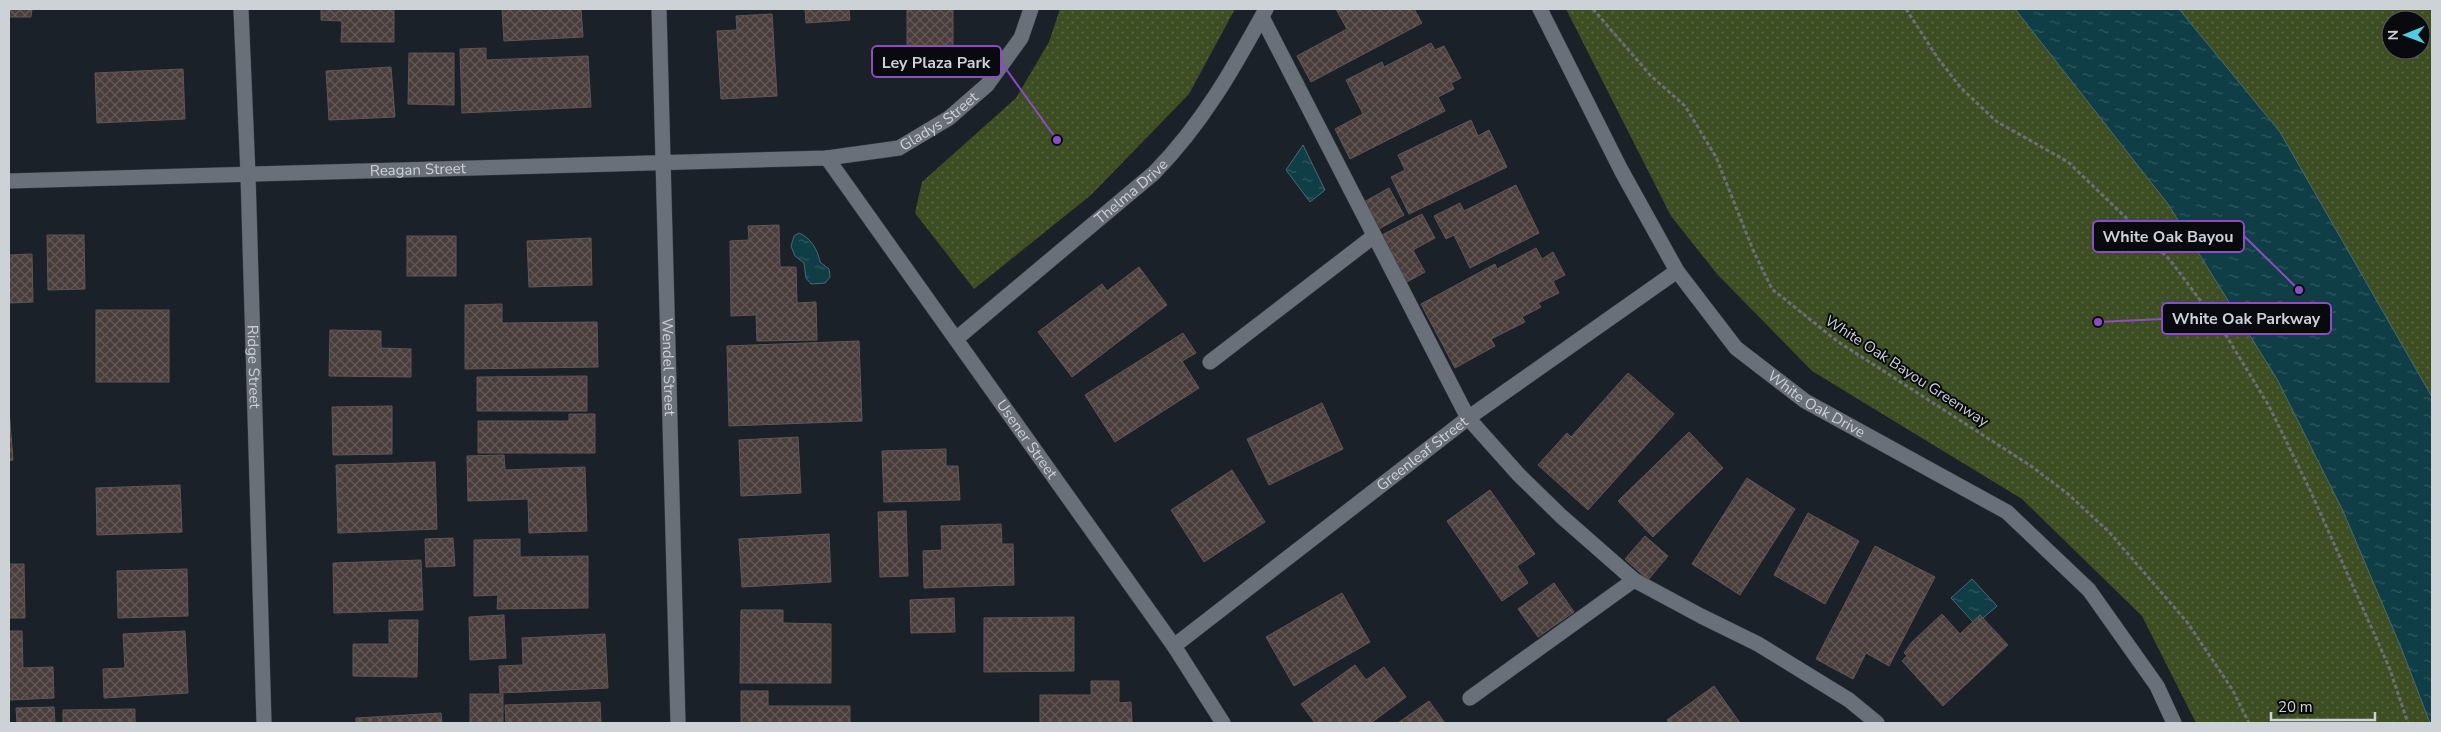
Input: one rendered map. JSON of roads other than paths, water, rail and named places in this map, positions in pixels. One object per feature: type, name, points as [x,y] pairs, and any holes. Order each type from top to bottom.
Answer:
[{"type":"street","name":"Ridge Street","points":[[241,9],[248,175],[264,723]]},
{"type":"street","name":"Wendel Street","points":[[659,9],[678,723]]},
{"type":"street","name":"Gladys Street","points":[[827,158],[899,148],[949,118],[987,85],[1021,38],[1031,9]]},
{"type":"street","name":"White Oak Drive","points":[[1540,9],[1621,170],[1677,271],[1736,348],[1805,401],[2007,512],[2089,590],[2157,686],[2174,723]]},
{"type":"street","points":[[1264,13],[1374,236],[1468,418],[1519,475],[1560,516],[1634,580],[1758,644],[1849,700],[1877,723]]},
{"type":"street","name":"Thelma Drive","points":[[956,339],[1154,173],[1179,147],[1234,69],[1264,13]]},
{"type":"street","name":"Reagan Street","points":[[9,181],[827,158]]},
{"type":"street","name":"Usener Street","points":[[827,158],[1174,646],[1223,723]]},
{"type":"street","points":[[1210,362],[1374,236]]},
{"type":"street","name":"Greenleaf Street","points":[[1174,646],[1468,418],[1677,271]]},
{"type":"street","points":[[1470,698],[1634,580]]},
{"type":"water","points":[[2015,9],[2179,9],[2280,132],[2432,397],[2432,723],[2430,723],[2402,650],[2343,511],[2277,379],[2168,204]]},
{"type":"water","points":[[1303,145],[1325,190],[1310,202],[1286,170]]},
{"type":"water","points":[[799,233],[810,241],[820,262],[829,269],[830,277],[825,283],[811,284],[806,278],[804,263],[795,256],[791,246],[794,236]]},
{"type":"water","points":[[1972,579],[1997,606],[1983,618],[1980,615],[1973,622],[1951,598]]},
{"type":"place","name":"Ley Plaza Park","points":[[1057,140]]},
{"type":"place","name":"White Oak Bayou","points":[[2299,290]]},
{"type":"place","name":"White Oak Parkway","points":[[2098,322]]}]
